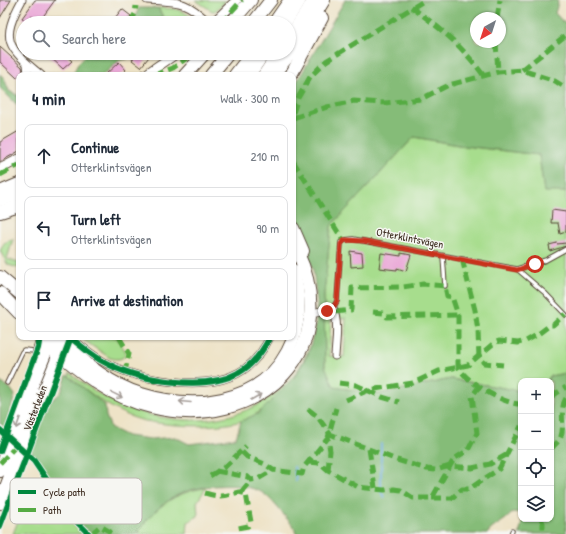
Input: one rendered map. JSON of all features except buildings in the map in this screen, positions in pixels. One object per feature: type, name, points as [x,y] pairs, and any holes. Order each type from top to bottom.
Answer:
[{"type":"highway","points":[[237,16],[251,0]]},
{"type":"highway","points":[[252,16],[263,0]]},
{"type":"highway","points":[[258,16],[271,0]]},
{"type":"highway","points":[[279,16],[290,0]]},
{"type":"highway","points":[[290,16],[300,0]]},
{"type":"highway","points":[[296,27],[314,0]]},
{"type":"highway","points":[[296,46],[324,0]]},
{"type":"highway","points":[[293,72],[332,0]]},
{"type":"highway","points":[[188,72],[199,60]]},
{"type":"highway","points":[[213,72],[222,60]]},
{"type":"highway","points":[[237,72],[247,60]]},
{"type":"highway","points":[[251,72],[259,60]]},
{"type":"highway","points":[[266,72],[274,60]]},
{"type":"highway","points":[[275,72],[285,60]]},
{"type":"highway","points":[[0,192],[16,185]]},
{"type":"highway","points":[[0,200],[16,195]]},
{"type":"highway","points":[[0,212],[16,207]]},
{"type":"highway","points":[[45,340],[84,375],[111,392],[130,401],[172,411],[204,412],[226,409],[248,402],[268,390],[285,374],[295,360],[305,340],[310,320],[307,262],[296,235]]},
{"type":"highway","points":[[296,251],[308,281]]},
{"type":"highway","points":[[0,277],[16,290]]},
{"type":"highway","points":[[296,282],[299,293],[299,317],[296,335]]},
{"type":"highway","points":[[0,293],[16,310]]},
{"type":"highway","points":[[32,386],[41,340]]},
{"type":"highway","name":"Västerleden","points":[[0,471],[51,340]]},
{"type":"highway","points":[[62,340],[100,373],[135,392],[159,398],[192,402],[224,399],[244,392],[260,383],[276,368],[293,340]]},
{"type":"highway","name":"Västerleden","points":[[0,503],[63,340]]},
{"type":"street","points":[[16,52],[10,45],[8,33],[11,19],[22,0]]},
{"type":"street","points":[[147,0],[185,2],[203,16]]},
{"type":"street","points":[[220,16],[236,0]]},
{"type":"street","points":[[23,60],[36,72]]},
{"type":"street","points":[[149,72],[167,60]]},
{"type":"street","points":[[26,64],[27,72]]},
{"type":"street","points":[[0,169],[16,161]]},
{"type":"street","points":[[317,312],[333,308]]},
{"type":"street","name":"Otterklintsvägen","points":[[333,308],[337,318],[334,356]]},
{"type":"street","points":[[74,340],[94,356],[125,371],[164,380],[193,382],[219,379],[237,374],[255,360],[268,340]]},
{"type":"lane","name":"Otterklintsvägen","points":[[333,308],[337,301],[340,249],[343,240],[359,240],[517,270]]},
{"type":"lane","points":[[517,270],[546,260],[566,249]]},
{"type":"lane","points":[[443,256],[444,286]]},
{"type":"lane","points":[[517,270],[545,293],[566,316]]},
{"type":"lane","points":[[7,383],[22,352],[24,350],[34,351]]},
{"type":"green space","points":[[195,0],[226,1],[215,11],[212,11]]},
{"type":"green space","points":[[345,0],[557,0],[558,3],[555,13],[563,22],[566,22],[566,192],[544,192],[539,155],[464,146],[414,137],[331,226],[324,294],[325,366],[334,387],[380,394],[451,379],[518,390],[518,513],[513,512],[487,534],[296,534],[294,527],[275,504],[263,493],[255,489],[245,487],[211,486],[190,490],[175,496],[156,510],[137,534],[94,534],[79,524],[142,524],[142,478],[47,478],[30,449],[38,422],[47,404],[61,393],[67,375],[105,405],[106,416],[111,428],[127,436],[151,439],[175,437],[189,444],[236,438],[241,421],[259,413],[294,378],[308,354],[316,325],[317,303],[313,269],[296,224],[296,83]]},
{"type":"green space","points":[[139,8],[158,8],[162,16],[135,16]]},
{"type":"green space","points":[[158,8],[179,10],[189,16],[163,16]]},
{"type":"green space","points":[[81,60],[120,60],[106,72],[74,72]]},
{"type":"green space","points":[[0,74],[4,78],[9,91],[16,94],[16,104],[0,88]]},
{"type":"green space","points":[[414,137],[464,146],[539,155],[544,191],[566,192],[566,373],[550,376],[549,378],[518,378],[518,390],[451,379],[380,394],[333,387],[325,366],[324,294],[331,226]],"holes":[[[331,318],[346,318],[344,357],[329,356]]]},
{"type":"green space","points":[[13,239],[7,259],[16,262],[16,267],[8,265],[0,251],[4,243]]},
{"type":"green space","points":[[83,340],[118,340],[126,352],[125,355],[120,359],[110,358]]},
{"type":"green space","points":[[310,347],[300,369],[273,401],[251,417],[231,424],[191,426],[164,424],[141,420],[121,412],[94,396],[69,376],[70,373],[86,385],[116,403],[139,412],[187,420],[212,419],[235,414],[257,405],[277,392],[295,374]]},
{"type":"green space","points":[[566,373],[566,534],[519,534],[522,522],[554,522],[554,378],[549,378],[550,376]]},
{"type":"green space","points":[[0,382],[10,388],[15,395],[5,428],[0,424]]},
{"type":"green space","points":[[206,488],[197,502],[198,516],[188,522],[187,534],[137,534],[150,516],[166,502],[185,493]]},
{"type":"green space","points":[[17,524],[73,524],[84,534],[13,534]]},
{"type":"waterway","points":[[381,444],[381,491],[384,498]]},
{"type":"waterway","points":[[294,467],[296,481]]},
{"type":"marked path","points":[[227,16],[242,0]]},
{"type":"marked path","points":[[296,104],[310,77],[326,61],[425,0]]},
{"type":"marked path","points":[[498,12],[500,0]]},
{"type":"marked path","points":[[134,16],[136,6]]},
{"type":"marked path","points":[[411,7],[459,46],[484,76]]},
{"type":"marked path","points":[[522,70],[566,35]]},
{"type":"marked path","points":[[496,48],[498,72]]},
{"type":"marked path","points":[[162,72],[173,68],[184,60]]},
{"type":"marked path","points":[[296,117],[327,107],[354,101],[385,103],[421,99],[449,85],[498,72],[522,70],[555,81],[566,88]]},
{"type":"marked path","points":[[296,166],[343,240]]},
{"type":"marked path","points":[[0,175],[16,167]]},
{"type":"marked path","points":[[462,259],[475,310],[478,331],[479,358],[484,363],[503,365]]},
{"type":"marked path","points":[[335,312],[351,310],[352,288],[403,287],[423,284],[445,286],[447,296],[452,297],[458,315],[458,366],[462,372],[476,385],[505,401],[518,404]]},
{"type":"marked path","points":[[373,312],[383,313],[387,317],[458,315]]},
{"type":"marked path","points":[[346,400],[369,390],[413,383],[439,371],[468,365],[494,343],[499,341],[518,343],[526,341],[550,325],[553,325],[565,314]]},
{"type":"marked path","points":[[121,340],[129,354],[125,371]]},
{"type":"marked path","points":[[339,383],[356,385],[382,397],[399,402]]},
{"type":"marked path","points":[[554,395],[566,387]]},
{"type":"marked path","points":[[309,462],[320,463],[328,470],[358,487],[401,490],[413,498],[432,498],[454,459],[468,450],[477,433],[472,396],[478,388]]},
{"type":"marked path","points":[[554,446],[561,436],[562,412],[566,398]]},
{"type":"marked path","points":[[242,452],[247,457],[265,464],[273,470],[302,474],[304,467],[328,438],[336,408]]},
{"type":"marked path","points":[[308,409],[317,416],[330,434],[397,460],[427,469],[436,470],[450,466],[472,468],[490,464],[506,455]]},
{"type":"marked path","points":[[432,498],[452,498],[462,489],[469,489],[499,469],[518,432]]},
{"type":"marked path","points":[[328,438],[330,451],[328,470]]},
{"type":"marked path","points":[[0,463],[17,445]]},
{"type":"marked path","points":[[210,476],[226,466],[246,446]]},
{"type":"marked path","points":[[369,449],[375,488]]},
{"type":"marked path","points":[[216,471],[248,477],[251,480],[258,479],[273,470]]},
{"type":"marked path","points":[[241,492],[251,480]]},
{"type":"marked path","points":[[205,493],[215,496],[239,492],[246,494],[251,522],[248,526],[238,528]]},
{"type":"marked path","points":[[542,522],[543,534]]},
{"type":"marked path","points":[[91,534],[100,526],[114,534]]},
{"type":"cycle path","points":[[0,451],[38,348],[39,340]]},
{"type":"cycle path","points":[[18,478],[70,340]]},
{"type":"cycle path","points":[[74,340],[99,359],[123,371],[156,379],[192,383],[209,382],[238,373],[257,357],[268,340]]},
{"type":"cycle path","points":[[0,430],[34,461],[45,478]]},
{"type":"cycle path","points":[[0,526],[10,499]]},
{"type":"cycle path","points":[[79,524],[89,534]]},
{"type":"route","points":[[327,311],[333,308],[337,301],[341,244],[342,241],[345,240],[353,239],[517,270],[535,264]]}]
